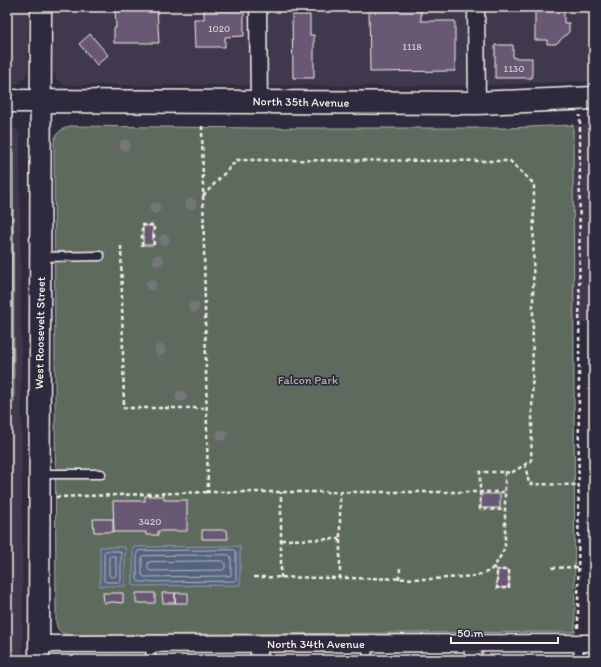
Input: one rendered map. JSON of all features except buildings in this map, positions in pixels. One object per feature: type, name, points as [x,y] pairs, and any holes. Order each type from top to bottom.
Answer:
[{"type":"main road","name":"North 35th Avenue","points":[[7,101],[477,103],[587,99]]},
{"type":"street","name":"West Roosevelt Street","points":[[39,652],[41,7]]},
{"type":"street","points":[[258,7],[259,102]]},
{"type":"street","points":[[476,7],[477,103]]},
{"type":"street","name":"North 34th Avenue","points":[[39,652],[150,644],[586,643]]},
{"type":"street","points":[[259,644],[259,660]]},
{"type":"street","points":[[473,644],[473,660]]},
{"type":"lane","points":[[41,257],[100,256]]},
{"type":"lane","points":[[39,474],[101,474]]},
{"type":"lane","points":[[579,660],[586,643]]},
{"type":"lane","points":[[150,644],[151,660]]},
{"type":"lane","points":[[367,660],[368,644]]},
{"type":"path","points":[[586,643],[579,567],[579,485],[587,99]]},
{"type":"path","points":[[202,126],[208,492]]},
{"type":"path","points":[[203,196],[237,160],[510,161],[534,184],[531,462],[511,473],[480,472],[480,509],[505,510]]},
{"type":"path","points":[[142,246],[142,225],[154,225],[154,246]]},
{"type":"path","points":[[121,246],[124,408],[207,408]]},
{"type":"path","points":[[525,464],[529,484],[579,485]]},
{"type":"path","points":[[254,577],[433,579],[475,576],[490,571],[498,562],[505,547],[505,472]]},
{"type":"path","points":[[40,497],[208,492],[505,492]]},
{"type":"path","points":[[281,578],[282,492]]},
{"type":"path","points":[[340,492],[340,579]]},
{"type":"path","points":[[281,540],[340,539]]},
{"type":"path","points":[[493,567],[498,570],[509,570],[509,588],[498,588],[498,570]]},
{"type":"path","points":[[552,568],[579,567]]},
{"type":"path","points":[[399,579],[400,568]]},
{"type":"shaded area","points":[[7,7],[28,7],[28,70],[20,83],[11,85],[7,85]]},
{"type":"shaded area","points":[[52,7],[594,7],[594,81],[453,86],[65,85],[56,79],[53,69]]},
{"type":"shaded area","points":[[573,125],[594,125],[594,322],[574,323]]},
{"type":"shaded area","points":[[7,126],[16,129],[20,134],[23,660],[7,660]]},
{"type":"green space","name":"Falcon Park","points":[[573,125],[575,632],[69,635],[60,632],[56,623],[54,143],[59,132],[70,126],[508,128]]},
{"type":"green space","points":[[7,139],[13,145],[14,402],[7,403]]},
{"type":"water","points":[[240,546],[240,585],[133,586],[133,547]]},
{"type":"water","points":[[100,547],[125,547],[125,586],[100,586]]}]
